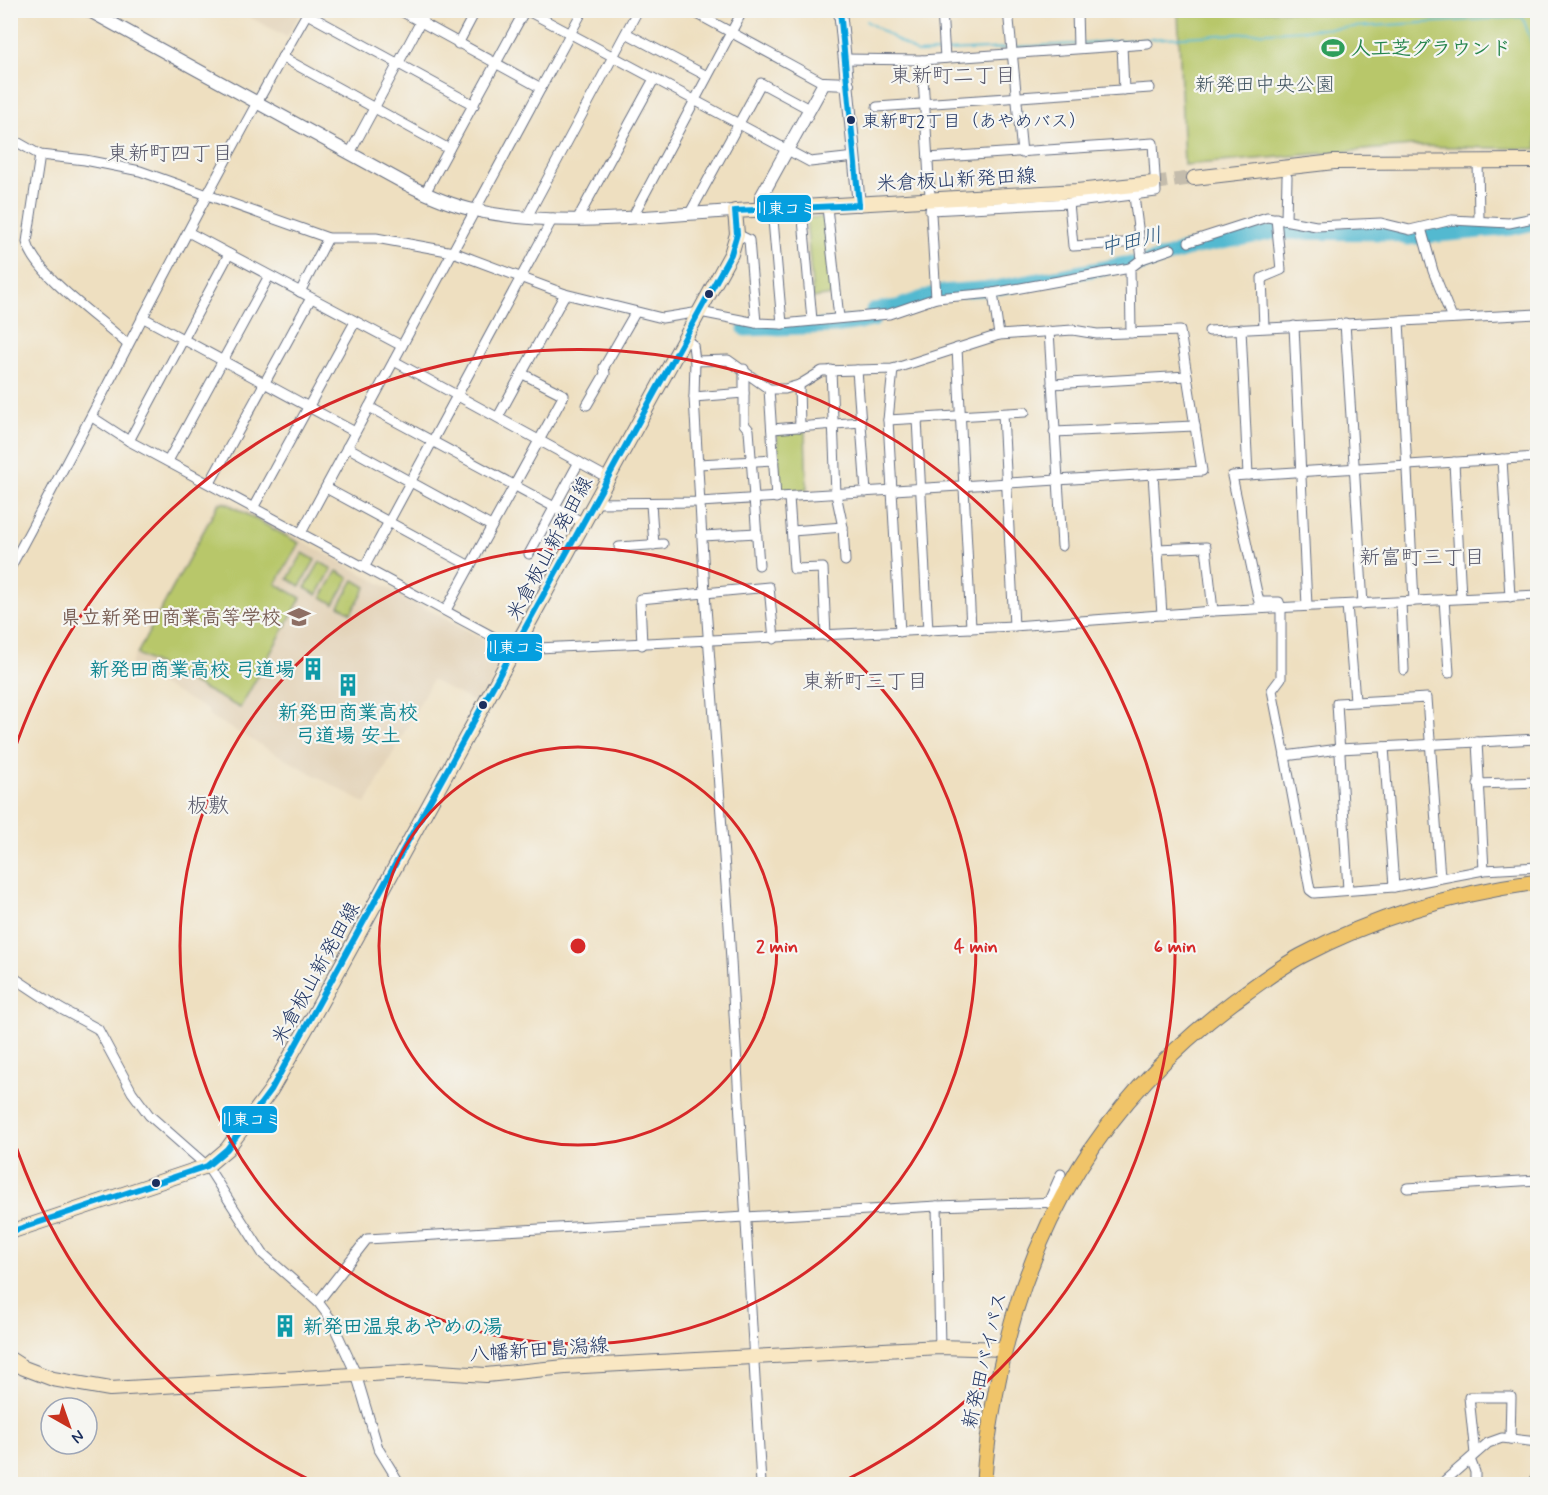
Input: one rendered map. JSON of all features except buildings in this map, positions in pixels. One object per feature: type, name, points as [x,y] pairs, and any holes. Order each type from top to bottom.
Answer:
[{"type":"highway","name":"新発田バイパス","points":[[984,1485],[989,1428],[1004,1350],[1027,1271],[1054,1202],[1110,1124],[1165,1061],[1218,1013],[1299,957],[1374,923],[1434,903],[1484,890],[1538,882]]},
{"type":"main road","points":[[1194,178],[1334,162],[1538,160]]},
{"type":"main road","name":"米倉板山新発田線","points":[[10,1232],[207,1166],[227,1149],[271,1090],[355,944],[731,254],[737,234],[735,211],[859,205],[930,205],[1153,183]]},
{"type":"main road","name":"八幡新田島潟線","points":[[10,1359],[24,1368],[53,1379],[110,1389],[423,1371],[486,1375],[565,1367],[940,1347],[1004,1350]]},
{"type":"street","points":[[88,10],[425,194],[476,210],[553,218],[735,211]]},
{"type":"street","points":[[399,10],[541,88]]},
{"type":"street","points":[[350,153],[427,10]]},
{"type":"street","points":[[458,44],[476,10]]},
{"type":"street","points":[[425,194],[526,10],[810,162],[855,157]]},
{"type":"street","points":[[301,533],[583,10]]},
{"type":"street","points":[[527,217],[638,10]]},
{"type":"street","points":[[690,10],[824,83],[848,84]]},
{"type":"street","points":[[633,216],[743,10]]},
{"type":"street","points":[[840,10],[859,205]]},
{"type":"street","points":[[942,10],[945,58]]},
{"type":"street","points":[[1008,10],[1010,52],[1022,153]]},
{"type":"street","points":[[1077,10],[1078,48]]},
{"type":"street","points":[[10,568],[92,417],[127,344],[308,12],[398,65],[474,105]]},
{"type":"street","points":[[626,33],[707,76]]},
{"type":"street","points":[[844,59],[922,60],[1148,44]]},
{"type":"street","points":[[1122,45],[1124,90]]},
{"type":"street","points":[[282,57],[449,149]]},
{"type":"street","points":[[922,60],[936,298]]},
{"type":"street","points":[[578,218],[654,79]]},
{"type":"street","points":[[690,213],[761,83],[809,109]]},
{"type":"street","points":[[782,324],[767,208],[760,197],[824,83]]},
{"type":"street","points":[[877,107],[1150,88]]},
{"type":"street","points":[[10,138],[40,155],[85,160],[140,171],[328,238],[376,238],[453,252],[565,294],[662,318],[700,312],[756,323],[782,324],[889,314],[936,298],[993,293],[1130,268],[1142,259],[1171,249]]},
{"type":"street","points":[[928,158],[1153,143],[1156,192],[1069,202],[930,205]]},
{"type":"street","points":[[40,155],[27,242],[30,254],[47,274],[127,344]]},
{"type":"street","points":[[1478,160],[1479,220]]},
{"type":"street","points":[[1286,219],[1287,177]]},
{"type":"street","points":[[1134,196],[1142,259]]},
{"type":"street","points":[[1069,202],[1073,246],[1140,242]]},
{"type":"street","points":[[827,207],[839,318]]},
{"type":"street","points":[[802,208],[812,320]]},
{"type":"street","points":[[1189,242],[1267,218],[1286,219],[1316,226],[1381,223],[1410,230],[1452,220],[1509,223],[1538,217]]},
{"type":"street","points":[[365,566],[553,218]]},
{"type":"street","points":[[1264,327],[1262,278],[1281,270],[1276,218]]},
{"type":"street","points":[[1421,228],[1433,272],[1452,318]]},
{"type":"street","points":[[188,232],[402,346]]},
{"type":"street","points":[[737,234],[749,240],[756,323]]},
{"type":"street","points":[[300,292],[328,238]]},
{"type":"street","points":[[129,441],[229,255]]},
{"type":"street","points":[[1130,268],[1131,333]]},
{"type":"street","points":[[168,461],[269,276]]},
{"type":"street","points":[[993,293],[999,335]]},
{"type":"street","points":[[498,417],[565,294]]},
{"type":"street","points":[[210,483],[263,382],[311,298]]},
{"type":"street","points":[[587,405],[605,374],[604,367],[635,313]]},
{"type":"street","points":[[1209,331],[1538,314]]},
{"type":"street","points":[[142,317],[355,432]]},
{"type":"street","points":[[1399,321],[1404,465],[1414,601]]},
{"type":"street","points":[[253,508],[356,322]]},
{"type":"street","points":[[1345,323],[1352,468],[1363,604]]},
{"type":"street","points":[[1294,326],[1307,606]]},
{"type":"street","points":[[1241,329],[1248,475]]},
{"type":"street","points":[[1049,331],[1062,546]]},
{"type":"street","points":[[595,503],[651,504],[776,498],[1202,471],[1180,331],[1131,333],[1049,331],[999,335],[893,369],[822,371],[799,385],[769,389],[744,369],[728,360],[695,361]]},
{"type":"street","points":[[685,339],[693,345],[695,361],[694,397],[705,593],[729,926],[761,1485]]},
{"type":"street","points":[[957,348],[971,628]]},
{"type":"street","points":[[394,361],[609,478]]},
{"type":"street","points":[[744,369],[744,424],[749,430],[759,565]]},
{"type":"street","points":[[893,369],[888,420],[900,632]]},
{"type":"street","points":[[831,370],[836,494],[843,527],[845,561]]},
{"type":"street","points":[[857,370],[866,492]]},
{"type":"street","points":[[446,610],[564,395],[523,374]]},
{"type":"street","points":[[1052,384],[1187,376]]},
{"type":"street","points":[[799,385],[800,427]]},
{"type":"street","points":[[769,389],[776,498]]},
{"type":"street","points":[[694,397],[744,393]]},
{"type":"street","points":[[369,407],[584,523]]},
{"type":"street","points":[[888,420],[1025,412]]},
{"type":"street","points":[[1003,414],[1014,626]]},
{"type":"street","points":[[92,417],[129,441],[516,649],[928,631],[1213,610],[1538,595]]},
{"type":"street","points":[[917,419],[928,631]]},
{"type":"street","points":[[772,429],[861,422]]},
{"type":"street","points":[[1054,432],[1195,426]]},
{"type":"street","points":[[347,447],[491,526]]},
{"type":"street","points":[[1538,457],[1232,476],[1259,602],[1279,602],[1281,608],[1281,678],[1272,690],[1310,890],[1314,893],[1394,887],[1484,870],[1538,867]]},
{"type":"street","points":[[1502,459],[1510,597]]},
{"type":"street","points":[[698,464],[774,460]]},
{"type":"street","points":[[529,554],[579,462]]},
{"type":"street","points":[[1454,462],[1461,597]]},
{"type":"street","points":[[1153,474],[1162,615]]},
{"type":"street","points":[[326,488],[470,566]]},
{"type":"street","points":[[789,497],[794,569],[823,568],[826,636]]},
{"type":"street","points":[[619,547],[659,544],[651,504]]},
{"type":"street","points":[[792,531],[843,527]]},
{"type":"street","points":[[703,536],[757,533]]},
{"type":"street","points":[[1157,549],[1206,547],[1213,610]]},
{"type":"street","points":[[642,645],[640,599],[769,587],[774,639]]},
{"type":"street","points":[[1444,599],[1449,673]]},
{"type":"street","points":[[1401,602],[1404,670]]},
{"type":"street","points":[[1347,605],[1355,700]]},
{"type":"street","points":[[1348,890],[1337,703],[1355,700],[1427,698],[1440,878]]},
{"type":"street","points":[[1285,756],[1339,749],[1538,739]]},
{"type":"street","points":[[1477,742],[1484,870]]},
{"type":"street","points":[[1384,747],[1394,887]]},
{"type":"street","points":[[1478,784],[1538,782]]},
{"type":"street","points":[[10,975],[61,1009],[98,1029],[132,1092],[149,1115],[207,1166],[263,1254],[318,1302],[330,1318],[356,1374],[378,1448],[400,1485]]},
{"type":"street","points":[[318,1302],[367,1239],[936,1206],[1054,1202],[1061,1174]]},
{"type":"street","points":[[1407,1188],[1538,1180]]},
{"type":"street","points":[[936,1206],[940,1347]]},
{"type":"street","points":[[1475,1485],[1469,1397],[1511,1397],[1510,1439]]},
{"type":"street","points":[[1441,1485],[1488,1443],[1502,1438],[1538,1442]]},
{"type":"street","points":[[1535,1485],[1538,1463]]},
{"type":"shaded area","points":[[301,10],[287,37],[238,11]]},
{"type":"shaded area","name":"県立新発田商業高等学校","points":[[218,500],[227,500],[508,653],[479,705],[432,680],[366,804],[209,716],[208,710],[132,669],[131,663]]},
{"type":"green space","name":"新発田中央公園","points":[[1178,11],[1537,11],[1537,149],[1412,146],[1184,165]]},
{"type":"green space","points":[[825,217],[833,295],[813,298],[806,218]]},
{"type":"green space","points":[[805,431],[807,490],[780,492],[777,434]]},
{"type":"green space","points":[[219,503],[226,503],[299,543],[276,584],[301,598],[240,708],[137,654]]},
{"type":"green space","points":[[303,553],[315,560],[300,586],[288,579]]},
{"type":"green space","points":[[320,562],[332,569],[317,595],[305,588]]},
{"type":"green space","points":[[337,571],[349,578],[334,604],[322,597]]},
{"type":"green space","points":[[354,580],[366,587],[351,613],[339,606]]},
{"type":"waterway","points":[[1520,10],[1538,60]]},
{"type":"waterway","points":[[1082,43],[1522,17]]},
{"type":"waterway","points":[[866,21],[918,53],[942,52]]},
{"type":"waterway","points":[[1013,47],[1076,44]]},
{"type":"waterway","points":[[947,51],[1007,48]]},
{"type":"waterway","name":"中田川","points":[[745,329],[833,326],[873,320],[873,310],[897,307],[940,292],[995,288],[1124,264],[1141,264],[1192,248],[1275,232],[1390,233],[1407,238],[1512,228],[1538,222]]},
{"type":"tunnel","points":[[1153,183],[1194,178]]},
{"type":"transit line","name":"川東コミ","points":[[10,1232],[207,1166],[227,1149],[271,1090],[731,254],[737,234],[735,211],[859,205],[840,10]]},
{"type":"place","name":"人工芝グラウンド","points":[[1333,48]]},
{"type":"place","name":"東新町2丁目（あやめバス）","points":[[851,120]]},
{"type":"place","name":"県立新発田商業高等学校","points":[[299,617]]},
{"type":"place","name":"新発田商業高校 弓道場","points":[[313,669]]},
{"type":"place","name":"新発田商業高校 弓道場 安土","points":[[348,685]]},
{"type":"place","name":"新発田温泉あやめの湯","points":[[285,1326]]},
{"type":"district","name":"東新町二丁目","points":[[953,75]]},
{"type":"district","name":"東新町四丁目","points":[[170,153]]},
{"type":"district","name":"新富町三丁目","points":[[1422,557]]},
{"type":"district","name":"東新町三丁目","points":[[865,681]]},
{"type":"district","name":"板敷","points":[[208,805]]}]
